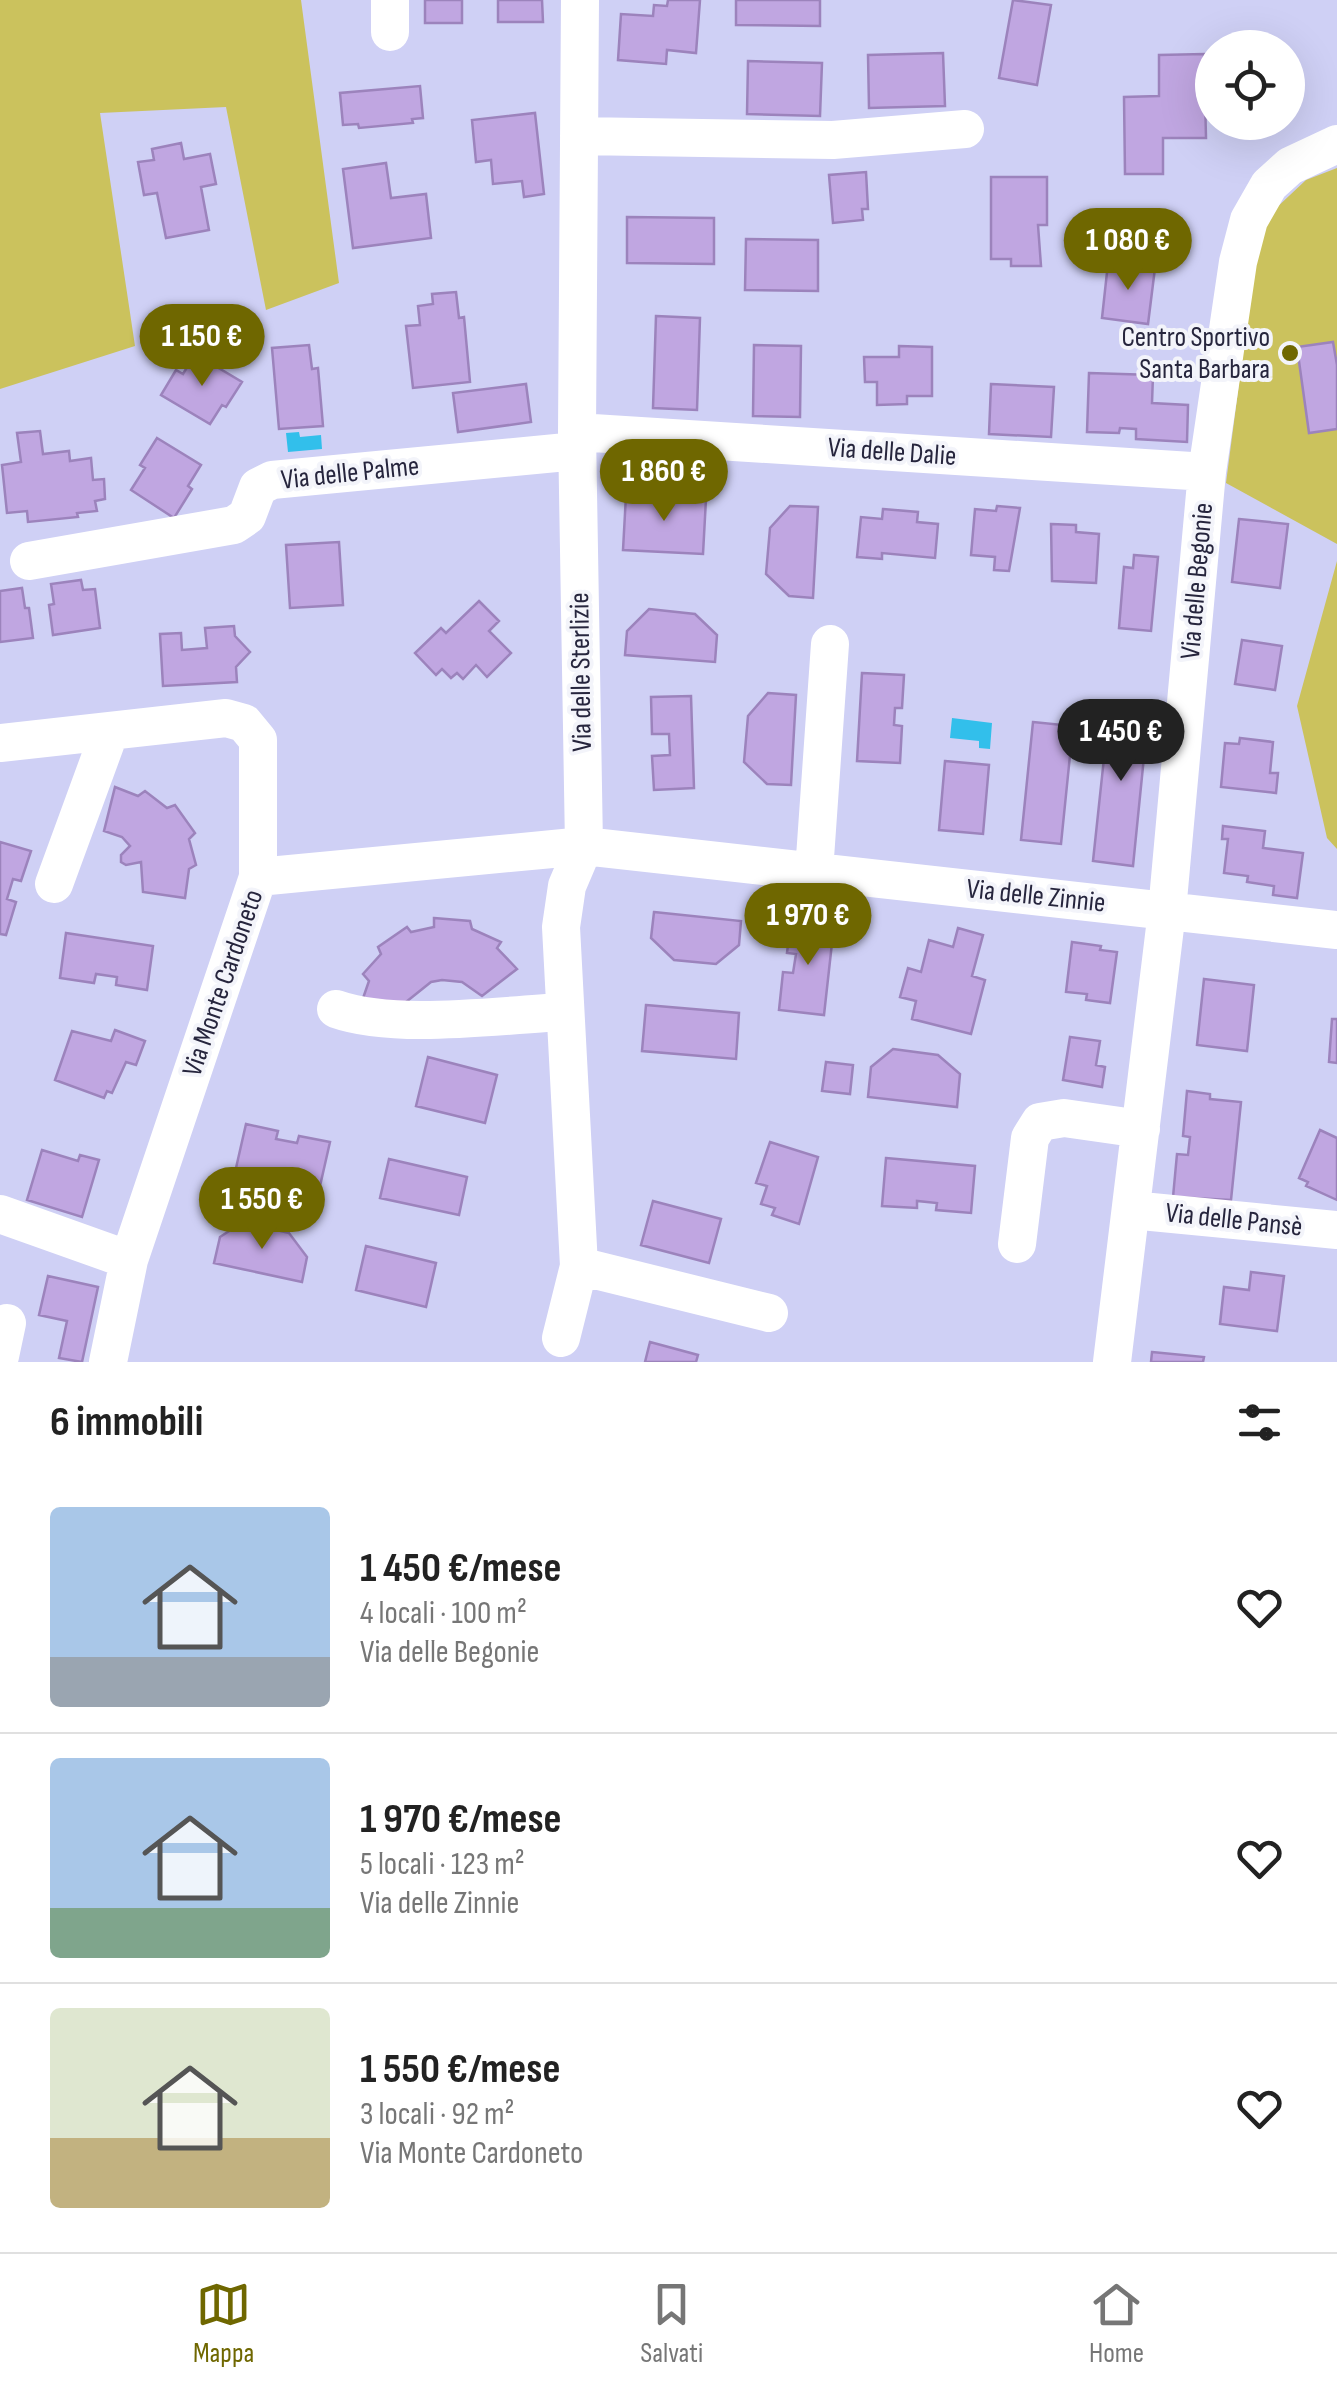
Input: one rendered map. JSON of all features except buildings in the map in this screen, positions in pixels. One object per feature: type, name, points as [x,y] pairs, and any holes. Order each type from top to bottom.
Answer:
[{"type":"street","name":"Via delle Sterlizie","points":[[561,1338],[578,1266],[561,918],[567,886],[584,846],[577,441],[580,0]]},
{"type":"street","points":[[579,136],[833,140],[965,129]]},
{"type":"street","name":"Via delle Begonie","points":[[1112,1362],[1167,911],[1207,472],[1238,262],[1249,220],[1275,178],[1337,144]]},
{"type":"street","name":"Via delle Dalie","points":[[577,441],[1207,472]]},
{"type":"street","name":"Via delle Palme","points":[[29,560],[234,525],[248,516],[258,488],[272,480],[577,441]]},
{"type":"street","points":[[814,872],[830,644]]},
{"type":"street","name":"Via Monte Cardoneto","points":[[0,744],[226,718],[250,728],[259,748],[258,877],[129,1260],[108,1362]]},
{"type":"street","points":[[54,884],[110,731]]},
{"type":"street","name":"Via delle Zinnie","points":[[258,877],[584,846],[1337,930]]},
{"type":"street","points":[[336,1009],[384,1019],[565,1012]]},
{"type":"street","points":[[1017,1244],[1030,1138],[1040,1122],[1064,1118],[1141,1129]]},
{"type":"street","name":"Via delle Pansè","points":[[1132,1210],[1337,1230]]},
{"type":"street","points":[[0,1214],[129,1260]]},
{"type":"street","points":[[578,1266],[768,1314]]},
{"type":"shaded area","points":[[0,0],[301,0],[339,283],[266,310],[226,107],[100,113],[135,346],[0,389]]},
{"type":"shaded area","name":"Centro Sportivo Santa Barbara","points":[[1337,168],[1337,544],[1226,483],[1260,223],[1306,180]]},
{"type":"shaded area","points":[[1337,561],[1337,849],[1327,838],[1297,706]]},
{"type":"water","points":[[299,432],[300,437],[321,435],[322,449],[288,452],[286,433]]},
{"type":"water","points":[[952,718],[992,723],[990,749],[979,748],[979,741],[950,738]]},
{"type":"place","name":"Centro Sportivo Santa Barbara","points":[[1290,353]]}]
